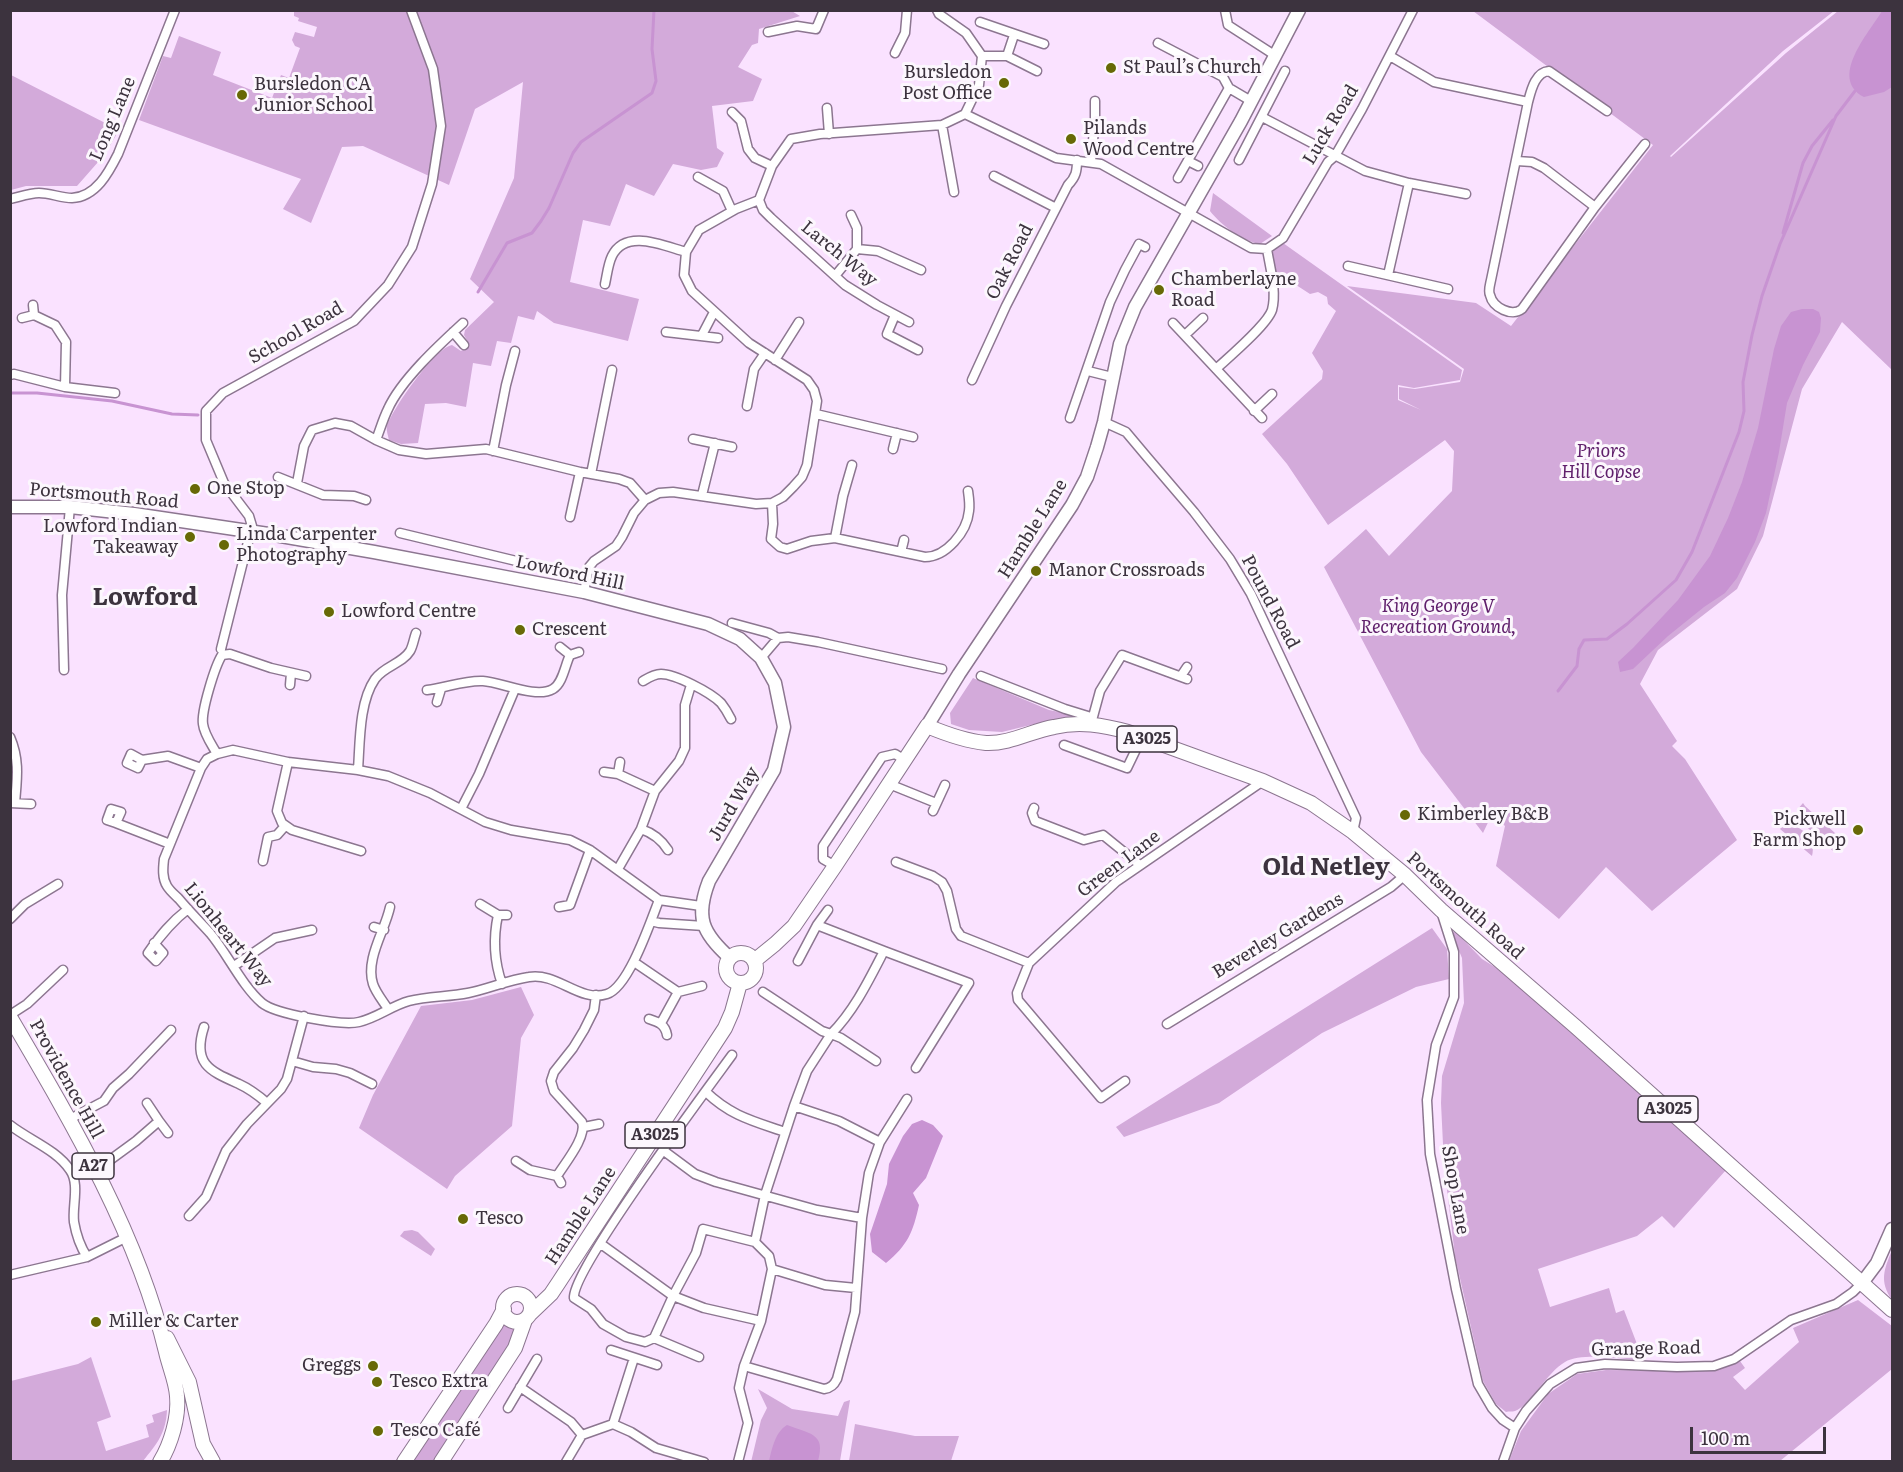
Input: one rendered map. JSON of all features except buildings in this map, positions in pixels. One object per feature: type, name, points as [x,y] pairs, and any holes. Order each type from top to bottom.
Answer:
[{"type":"main road","name":"Portsmouth Road","points":[[927,726],[966,740],[988,743],[1014,739],[1053,727],[1091,721],[1263,781],[1311,803],[1353,832],[1405,876],[1893,1310]]},
{"type":"main road","name":"Hamble Lane","points":[[754,961],[794,926],[927,726]]},
{"type":"main road","points":[[738,953],[752,957],[756,969],[753,977],[740,983],[731,979],[726,971],[730,958],[738,953]]},
{"type":"main road","name":"Hamble Lane","points":[[441,1461],[515,1348],[528,1317],[559,1282],[725,1028],[740,983]]},
{"type":"main road","name":"Providence Hill","points":[[10,1016],[70,1119],[127,1237],[159,1323],[177,1394],[177,1407],[169,1442],[160,1461]]},
{"type":"main road","name":"Hamble Lane","points":[[524,1296],[559,1282]]},
{"type":"main road","points":[[404,1461],[492,1330],[504,1309],[505,1302],[517,1295],[524,1296],[530,1302],[528,1317],[518,1322],[510,1320],[504,1309]]},
{"type":"main road","name":"Providence Hill","points":[[159,1323],[189,1382],[203,1444],[213,1461]]},
{"type":"street","name":"Long Lane","points":[[10,199],[37,193],[72,198],[85,195],[106,177],[118,154],[174,10]]},
{"type":"street","name":"School Road","points":[[251,531],[249,516],[224,483],[206,440],[206,411],[223,393],[354,321],[388,285],[412,247],[432,184],[441,126],[433,69],[411,10]]},
{"type":"street","points":[[768,32],[797,26],[816,29],[824,10]]},
{"type":"street","points":[[895,53],[905,33],[907,10]]},
{"type":"street","points":[[584,592],[589,567],[616,546],[634,513],[645,500],[659,494],[673,492],[756,504],[771,502],[783,497],[802,477],[810,453],[817,401],[807,380],[748,343],[692,291],[684,275],[686,252],[699,230],[732,211],[759,200],[772,166],[791,139],[942,125],[965,114],[979,85],[982,56],[966,33],[939,14],[937,10]]},
{"type":"street","points":[[1225,10],[1227,25],[1276,56]]},
{"type":"street","name":"Hamble Lane","points":[[927,726],[959,674],[1072,506],[1087,477],[1104,422],[1120,344],[1135,307],[1276,56],[1299,10]]},
{"type":"street","name":"Luck Road","points":[[1267,249],[1283,238],[1328,162],[1335,156],[1413,10]]},
{"type":"street","points":[[980,22],[1044,44]]},
{"type":"street","points":[[1007,56],[1014,35]]},
{"type":"street","points":[[1158,43],[1224,77],[1229,88],[1251,101]]},
{"type":"street","points":[[982,56],[1007,56],[1037,71]]},
{"type":"street","points":[[1390,56],[1434,82],[1528,102]]},
{"type":"street","points":[[1239,160],[1285,71]]},
{"type":"street","points":[[1607,111],[1549,71],[1545,71],[1535,81],[1528,102],[1489,290],[1491,299],[1513,313],[1522,309],[1595,207],[1645,144]]},
{"type":"street","points":[[1178,178],[1229,88]]},
{"type":"street","points":[[1091,161],[1095,101]]},
{"type":"street","points":[[827,108],[830,134]]},
{"type":"street","points":[[732,112],[741,121],[748,149],[755,158],[772,166]]},
{"type":"street","points":[[965,114],[1056,158],[1101,164],[1251,248],[1267,249],[1273,292],[1270,314],[1262,325],[1216,369]]},
{"type":"street","points":[[1262,117],[1365,171],[1409,183],[1466,194]]},
{"type":"street","points":[[942,125],[954,192]]},
{"type":"street","name":"Oak Road","points":[[972,380],[1056,208],[1077,173],[1077,160]]},
{"type":"street","points":[[1188,161],[1198,166]]},
{"type":"street","points":[[1517,161],[1532,162],[1544,168],[1595,207]]},
{"type":"street","points":[[698,177],[723,191],[732,211]]},
{"type":"street","points":[[994,177],[1056,208]]},
{"type":"street","points":[[1388,275],[1409,183]]},
{"type":"street","name":"Larch Way","points":[[759,200],[763,210],[835,276],[877,305],[909,322]]},
{"type":"street","points":[[835,276],[856,249],[857,228],[851,215]]},
{"type":"street","points":[[605,284],[611,258],[622,244],[639,241],[686,252]]},
{"type":"street","points":[[1070,418],[1110,302],[1139,244],[1145,247]]},
{"type":"street","points":[[856,249],[878,251],[921,270]]},
{"type":"street","points":[[1348,266],[1448,289]]},
{"type":"street","points":[[33,305],[34,315]]},
{"type":"street","points":[[702,335],[714,312]]},
{"type":"street","points":[[22,318],[34,315],[55,325],[66,342],[65,387]]},
{"type":"street","points":[[895,315],[887,334],[918,350]]},
{"type":"street","points":[[1185,335],[1203,318]]},
{"type":"street","points":[[775,360],[799,322]]},
{"type":"street","points":[[375,440],[388,407],[400,391],[430,354],[463,323]]},
{"type":"street","points":[[1173,323],[1262,418]]},
{"type":"street","points":[[453,332],[464,345]]},
{"type":"street","points":[[666,332],[718,338]]},
{"type":"street","points":[[493,451],[515,351]]},
{"type":"street","points":[[747,405],[753,369],[765,353]]},
{"type":"street","points":[[591,474],[612,370]]},
{"type":"street","points":[[1088,371],[1112,378]]},
{"type":"street","points":[[10,375],[14,374],[65,387],[115,393]]},
{"type":"street","points":[[506,385],[517,387]]},
{"type":"street","points":[[1254,411],[1272,394]]},
{"type":"street","points":[[816,414],[913,437]]},
{"type":"street","name":"Pound Road","points":[[1104,422],[1126,432],[1194,512],[1251,594],[1356,818],[1353,832]]},
{"type":"street","points":[[297,483],[304,446],[312,430],[335,423],[351,426],[399,450],[444,454],[460,450],[486,449],[580,472],[619,478],[630,483],[645,500]]},
{"type":"street","points":[[893,449],[897,433]]},
{"type":"street","points":[[693,439],[732,447]]},
{"type":"street","points":[[702,495],[715,443]]},
{"type":"street","points":[[835,538],[843,495],[852,465]]},
{"type":"street","points":[[570,517],[580,472]]},
{"type":"street","points":[[278,477],[323,495],[354,496],[366,500]]},
{"type":"street","points":[[771,502],[773,524],[771,539],[780,548],[787,549],[811,541],[835,538],[934,557],[941,554],[961,531],[969,512],[968,491]]},
{"type":"street","name":"Portsmouth Road","points":[[10,507],[70,507],[134,514],[336,546]]},
{"type":"street","points":[[64,670],[62,595],[70,507]]},
{"type":"street","points":[[221,649],[251,531]]},
{"type":"street","points":[[400,533],[587,578]]},
{"type":"street","points":[[901,552],[904,540]]},
{"type":"street","name":"Lowford Hill","points":[[336,546],[584,592],[708,624],[740,639],[761,658]]},
{"type":"street","points":[[732,623],[769,633],[778,638],[818,642],[937,670]]},
{"type":"street","points":[[358,770],[364,708],[368,692],[382,670],[399,662],[410,651],[416,633]]},
{"type":"street","points":[[761,658],[778,638]]},
{"type":"street","points":[[427,690],[441,689],[470,681],[499,683],[515,689],[542,691],[552,689],[560,682],[574,654],[560,647]]},
{"type":"street","points":[[306,676],[271,668],[230,654],[222,655],[217,663],[202,723],[217,754],[233,750],[288,762],[388,776],[421,789],[485,822],[511,830],[570,840],[618,868],[659,900],[701,906]]},
{"type":"street","points":[[981,676],[1091,721],[1100,691],[1122,655],[1184,677],[1187,667]]},
{"type":"street","name":"Jurd Way","points":[[730,958],[708,936],[701,917],[701,906],[709,881],[774,770],[784,726],[775,683],[761,658]]},
{"type":"street","points":[[643,681],[651,672],[672,676],[710,694],[720,702],[731,719]]},
{"type":"street","points":[[290,685],[291,673]]},
{"type":"street","points":[[618,868],[641,829],[656,790],[679,761],[686,748],[686,705],[691,685]]},
{"type":"street","points":[[437,702],[441,689]]},
{"type":"street","points":[[460,809],[479,774],[515,689]]},
{"type":"street","points":[[10,737],[18,763],[13,803],[31,804]]},
{"type":"street","points":[[1064,745],[1127,768],[1142,737]]},
{"type":"street","name":"Lionheart Way","points":[[217,754],[207,759],[201,768],[164,859],[163,874],[167,886],[214,938],[262,1003],[278,1010],[304,1016],[336,1023],[352,1023],[372,1018],[388,1009],[413,1000],[467,994],[530,976],[543,976],[583,993],[597,995]]},
{"type":"street","points":[[835,866],[823,859],[823,846],[882,757],[895,754],[905,760]]},
{"type":"street","points":[[142,760],[168,756],[201,768]]},
{"type":"street","points":[[288,762],[277,811],[285,826],[345,851],[361,850]]},
{"type":"street","points":[[618,774],[620,762]]},
{"type":"street","points":[[603,772],[618,774],[656,790]]},
{"type":"street","name":"Green Lane","points":[[1125,1081],[1101,1098],[1031,1016],[1018,1000],[1017,993],[1029,963],[1116,882],[1263,781]]},
{"type":"street","points":[[889,784],[934,807],[945,785]]},
{"type":"street","points":[[1034,808],[1032,813],[1035,821],[1084,840],[1103,835],[1140,865]]},
{"type":"street","points":[[116,824],[170,844]]},
{"type":"street","points":[[257,841],[276,835],[285,826]]},
{"type":"street","points":[[641,829],[665,839],[668,850]]},
{"type":"street","points":[[263,861],[268,837]]},
{"type":"street","points":[[559,907],[573,909],[590,850]]},
{"type":"street","points":[[896,862],[933,876],[942,882],[947,891],[956,929],[961,936],[1029,963]]},
{"type":"street","name":"Beverley Gardens","points":[[1167,1023],[1381,893],[1405,876]]},
{"type":"street","points":[[10,919],[25,904],[58,884]]},
{"type":"street","points":[[516,1161],[530,1170],[559,1179],[578,1144],[584,1127],[554,1091],[552,1082],[554,1072],[584,1030],[594,1010],[597,995],[609,994],[621,982],[634,962],[659,900]]},
{"type":"street","points":[[480,904],[503,915],[494,940],[497,969],[502,984]]},
{"type":"street","points":[[388,1009],[373,985],[371,975],[375,951],[390,907]]},
{"type":"street","points":[[154,943],[170,922],[188,909]]},
{"type":"street","points":[[798,961],[817,925],[828,910]]},
{"type":"street","name":"Shop Lane","points":[[1441,910],[1454,952],[1454,997],[1436,1045],[1426,1100],[1430,1154],[1456,1289],[1478,1384],[1492,1408],[1503,1420],[1515,1428]]},
{"type":"street","points":[[651,921],[704,926]]},
{"type":"street","points":[[817,925],[969,983],[916,1068]]},
{"type":"street","points":[[374,927],[384,930]]},
{"type":"street","points":[[234,966],[275,938],[312,930]]},
{"type":"street","points":[[755,1242],[765,1195],[807,1071],[866,987],[884,951]]},
{"type":"street","points":[[634,962],[678,992]]},
{"type":"street","points":[[10,1016],[27,1004],[63,970]]},
{"type":"street","points":[[661,1023],[678,992],[702,986]]},
{"type":"street","points":[[763,992],[822,1031],[841,1038],[876,1061]]},
{"type":"street","points":[[189,1215],[206,1197],[226,1151],[247,1124],[281,1089],[287,1079],[304,1016]]},
{"type":"street","points":[[649,1019],[661,1023],[667,1035]]},
{"type":"street","points":[[204,1028],[196,1041],[207,1066],[251,1091],[267,1103]]},
{"type":"street","points":[[70,1119],[104,1101],[171,1030]]},
{"type":"street","points":[[732,1055],[601,1244],[582,1274],[574,1292],[574,1298],[591,1309],[603,1323],[626,1337],[645,1342],[654,1338],[696,1253],[703,1229],[755,1242],[769,1256],[772,1269],[761,1321],[744,1366],[739,1388],[748,1423],[738,1461]]},
{"type":"street","points":[[292,1061],[350,1073],[372,1084]]},
{"type":"street","points":[[706,1092],[720,1105],[738,1116],[785,1132]]},
{"type":"street","points":[[744,1366],[824,1389],[830,1388],[837,1379],[855,1312],[862,1218],[869,1173],[880,1142],[907,1099]]},
{"type":"street","points":[[147,1103],[168,1133]]},
{"type":"street","points":[[794,1106],[839,1121],[880,1142]]},
{"type":"street","points":[[95,1171],[159,1121]]},
{"type":"street","points":[[584,1127],[599,1124]]},
{"type":"street","points":[[10,1125],[59,1158],[71,1172],[75,1182],[74,1222],[87,1257]]},
{"type":"street","points":[[664,1151],[694,1174],[716,1182],[817,1210],[862,1218]]},
{"type":"street","name":"Grange Road","points":[[1515,1428],[1526,1411],[1550,1384],[1576,1368],[1605,1364],[1714,1366],[1734,1359],[1791,1320],[1836,1304],[1853,1292],[1876,1263],[1893,1229]]},
{"type":"street","points":[[10,1275],[87,1257],[127,1237]]},
{"type":"street","points":[[601,1244],[673,1296],[704,1308],[761,1321]]},
{"type":"street","points":[[772,1269],[825,1285],[856,1288]]},
{"type":"street","points":[[654,1338],[699,1357]]},
{"type":"street","points":[[611,1350],[657,1365]]},
{"type":"street","points":[[613,1424],[634,1358]]},
{"type":"street","points":[[508,1408],[537,1359]]},
{"type":"street","points":[[520,1388],[571,1422],[582,1435]]},
{"type":"street","points":[[566,1461],[582,1435],[613,1424],[656,1448],[704,1461]]},
{"type":"street","points":[[1503,1461],[1515,1428]]},
{"type":"green space","points":[[790,10],[800,16],[759,29],[758,43],[752,45],[738,67],[762,79],[753,101],[712,106],[717,148],[724,153],[717,167],[701,170],[673,164],[654,196],[626,184],[610,226],[583,220],[570,282],[639,299],[628,341],[554,323],[537,311],[534,320],[518,316],[511,343],[497,341],[491,366],[473,363],[466,407],[446,403],[425,404],[418,443],[401,444],[389,440],[387,426],[406,393],[426,367],[436,356],[452,345],[461,351],[469,344],[464,335],[465,330],[494,302],[470,279],[514,178],[523,82],[475,109],[449,185],[363,146],[342,147],[311,223],[283,209],[301,179],[139,120],[163,56],[171,58],[179,36],[221,52],[213,75],[272,98],[281,75],[289,78],[300,48],[295,46],[292,40],[295,32],[314,37],[317,27],[298,21],[299,18],[294,16],[294,11]]},
{"type":"green space","points":[[1473,11],[1834,11],[1783,51],[1671,157],[1786,53],[1838,11],[1892,11],[1892,370],[1842,322],[1802,389],[1763,536],[1737,589],[1658,650],[1640,684],[1677,741],[1672,746],[1685,759],[1737,840],[1652,911],[1606,867],[1559,919],[1496,866],[1505,826],[1492,814],[1483,833],[1421,752],[1324,567],[1366,529],[1389,556],[1452,491],[1454,451],[1445,440],[1328,525],[1287,464],[1262,434],[1322,379],[1323,371],[1312,353],[1336,311],[1328,304],[1327,297],[1318,292],[1310,294],[1270,268],[1269,253],[1283,243],[1462,370],[1460,380],[1414,388],[1398,385],[1398,400],[1421,410],[1399,399],[1399,387],[1415,389],[1460,382],[1464,369],[1347,286],[1476,303],[1511,326],[1653,145]]},
{"type":"green space","points":[[11,75],[119,130],[106,153],[77,186],[26,186],[11,190]]},
{"type":"green space","points":[[1213,193],[1272,236],[1260,244],[1246,240],[1232,232],[1210,211]]},
{"type":"green space","points":[[973,678],[1049,710],[1074,715],[1002,732],[969,730],[951,724],[950,713]]},
{"type":"green space","points":[[1803,803],[1845,842],[1833,851],[1798,819],[1797,810]]},
{"type":"green space","points":[[1785,824],[1797,827],[1806,834],[1812,844],[1812,856],[1780,829]]},
{"type":"green space","points":[[1432,928],[1447,949],[1449,979],[1416,987],[1322,1033],[1219,1103],[1124,1137],[1116,1127]]},
{"type":"green space","points":[[1455,931],[1482,959],[1503,972],[1726,1170],[1674,1228],[1662,1216],[1637,1236],[1538,1269],[1550,1307],[1609,1288],[1616,1313],[1624,1310],[1637,1344],[1635,1360],[1609,1357],[1572,1359],[1558,1367],[1527,1403],[1515,1411],[1506,1412],[1496,1404],[1483,1381],[1455,1256],[1444,1165],[1441,1103],[1442,1076],[1464,1003],[1462,958],[1452,934]]},
{"type":"green space","points":[[521,987],[534,1015],[521,1038],[512,1126],[455,1176],[447,1189],[359,1128],[373,1095],[421,1006],[472,1000]]},
{"type":"green space","points":[[404,1231],[418,1232],[435,1249],[431,1256],[400,1236]]},
{"type":"green space","points":[[1892,1250],[1892,1300],[1885,1287],[1884,1275]]},
{"type":"green space","points":[[1858,1300],[1892,1326],[1892,1369],[1780,1461],[1509,1461],[1521,1431],[1548,1394],[1577,1374],[1606,1370],[1712,1371],[1740,1361],[1745,1368],[1733,1377],[1745,1390],[1799,1342],[1793,1328]]},
{"type":"green space","points":[[503,1319],[512,1325],[519,1326],[514,1341],[435,1461],[409,1462]]},
{"type":"green space","points":[[91,1357],[111,1417],[97,1422],[106,1451],[149,1437],[146,1425],[154,1422],[152,1415],[167,1410],[163,1432],[153,1449],[143,1461],[11,1461],[11,1381],[78,1364]]},
{"type":"green space","points":[[758,1389],[792,1409],[838,1416],[844,1402],[850,1400],[840,1461],[751,1462],[761,1420],[767,1408]]},
{"type":"green space","points":[[855,1424],[915,1436],[959,1436],[951,1461],[849,1461]]},
{"type":"shaded area","points":[[1882,11],[1892,11],[1892,87],[1884,92],[1864,97],[1854,89],[1850,79],[1850,67],[1861,43]]},
{"type":"shaded area","points":[[1813,309],[1819,312],[1820,332],[1787,403],[1766,513],[1737,578],[1725,593],[1668,636],[1633,669],[1620,672],[1618,662],[1678,600],[1710,556],[1742,482],[1758,428],[1781,326],[1791,312]]},
{"type":"shaded area","points":[[922,1120],[933,1125],[943,1136],[926,1178],[913,1193],[919,1205],[912,1230],[905,1244],[886,1263],[872,1252],[870,1234],[887,1184],[889,1164],[903,1136],[912,1124]]},
{"type":"shaded area","points":[[787,1425],[809,1433],[818,1440],[820,1452],[818,1461],[769,1461],[777,1436]]},
{"type":"waterway","points":[[478,292],[507,243],[532,233],[541,221],[573,153],[581,142],[652,93],[656,81],[652,49],[654,10]]},
{"type":"waterway","points":[[1558,691],[1577,666],[1579,649],[1584,640],[1607,639],[1627,624],[1676,580],[1692,552],[1739,432],[1744,411],[1743,382],[1752,335],[1762,296],[1780,244],[1836,116],[1855,91]]},
{"type":"waterway","points":[[1783,233],[1803,163],[1812,146],[1833,120]]},
{"type":"waterway","points":[[10,393],[37,393],[112,401],[172,414],[198,415]]},
{"type":"place","name":"St Paul’s Church","points":[[1111,68]]},
{"type":"place","name":"Bursledon Post Office","points":[[1004,83]]},
{"type":"place","name":"Bursledon CA Junior School","points":[[242,95]]},
{"type":"place","name":"Pilands Wood Centre","points":[[1071,139]]},
{"type":"place","name":"Chamberlayne Road","points":[[1159,290]]},
{"type":"place","name":"One Stop","points":[[195,489]]},
{"type":"place","name":"Lowford Indian Takeaway","points":[[190,537]]},
{"type":"place","name":"Linda Carpenter Photography","points":[[224,545]]},
{"type":"place","name":"Manor Crossroads","points":[[1036,571]]},
{"type":"place","name":"Lowford Centre","points":[[329,612]]},
{"type":"place","name":"Crescent","points":[[520,630]]},
{"type":"place","name":"Kimberley B&B","points":[[1405,815]]},
{"type":"place","name":"Pickwell Farm Shop","points":[[1858,830]]},
{"type":"place","name":"Tesco","points":[[463,1219]]},
{"type":"place","name":"Miller & Carter","points":[[96,1322]]},
{"type":"place","name":"Greggs","points":[[373,1366]]},
{"type":"place","name":"Tesco Extra","points":[[377,1382]]},
{"type":"place","name":"Tesco Café","points":[[378,1431]]},
{"type":"district","name":"Lowford","points":[[145,598]]},
{"type":"district","name":"Old Netley","points":[[1326,868]]},
{"type":"park label","name":"Priors Hill Copse","points":[[1601,462]]},
{"type":"park label","name":"King George V Recreation Ground,","points":[[1438,617]]}]
